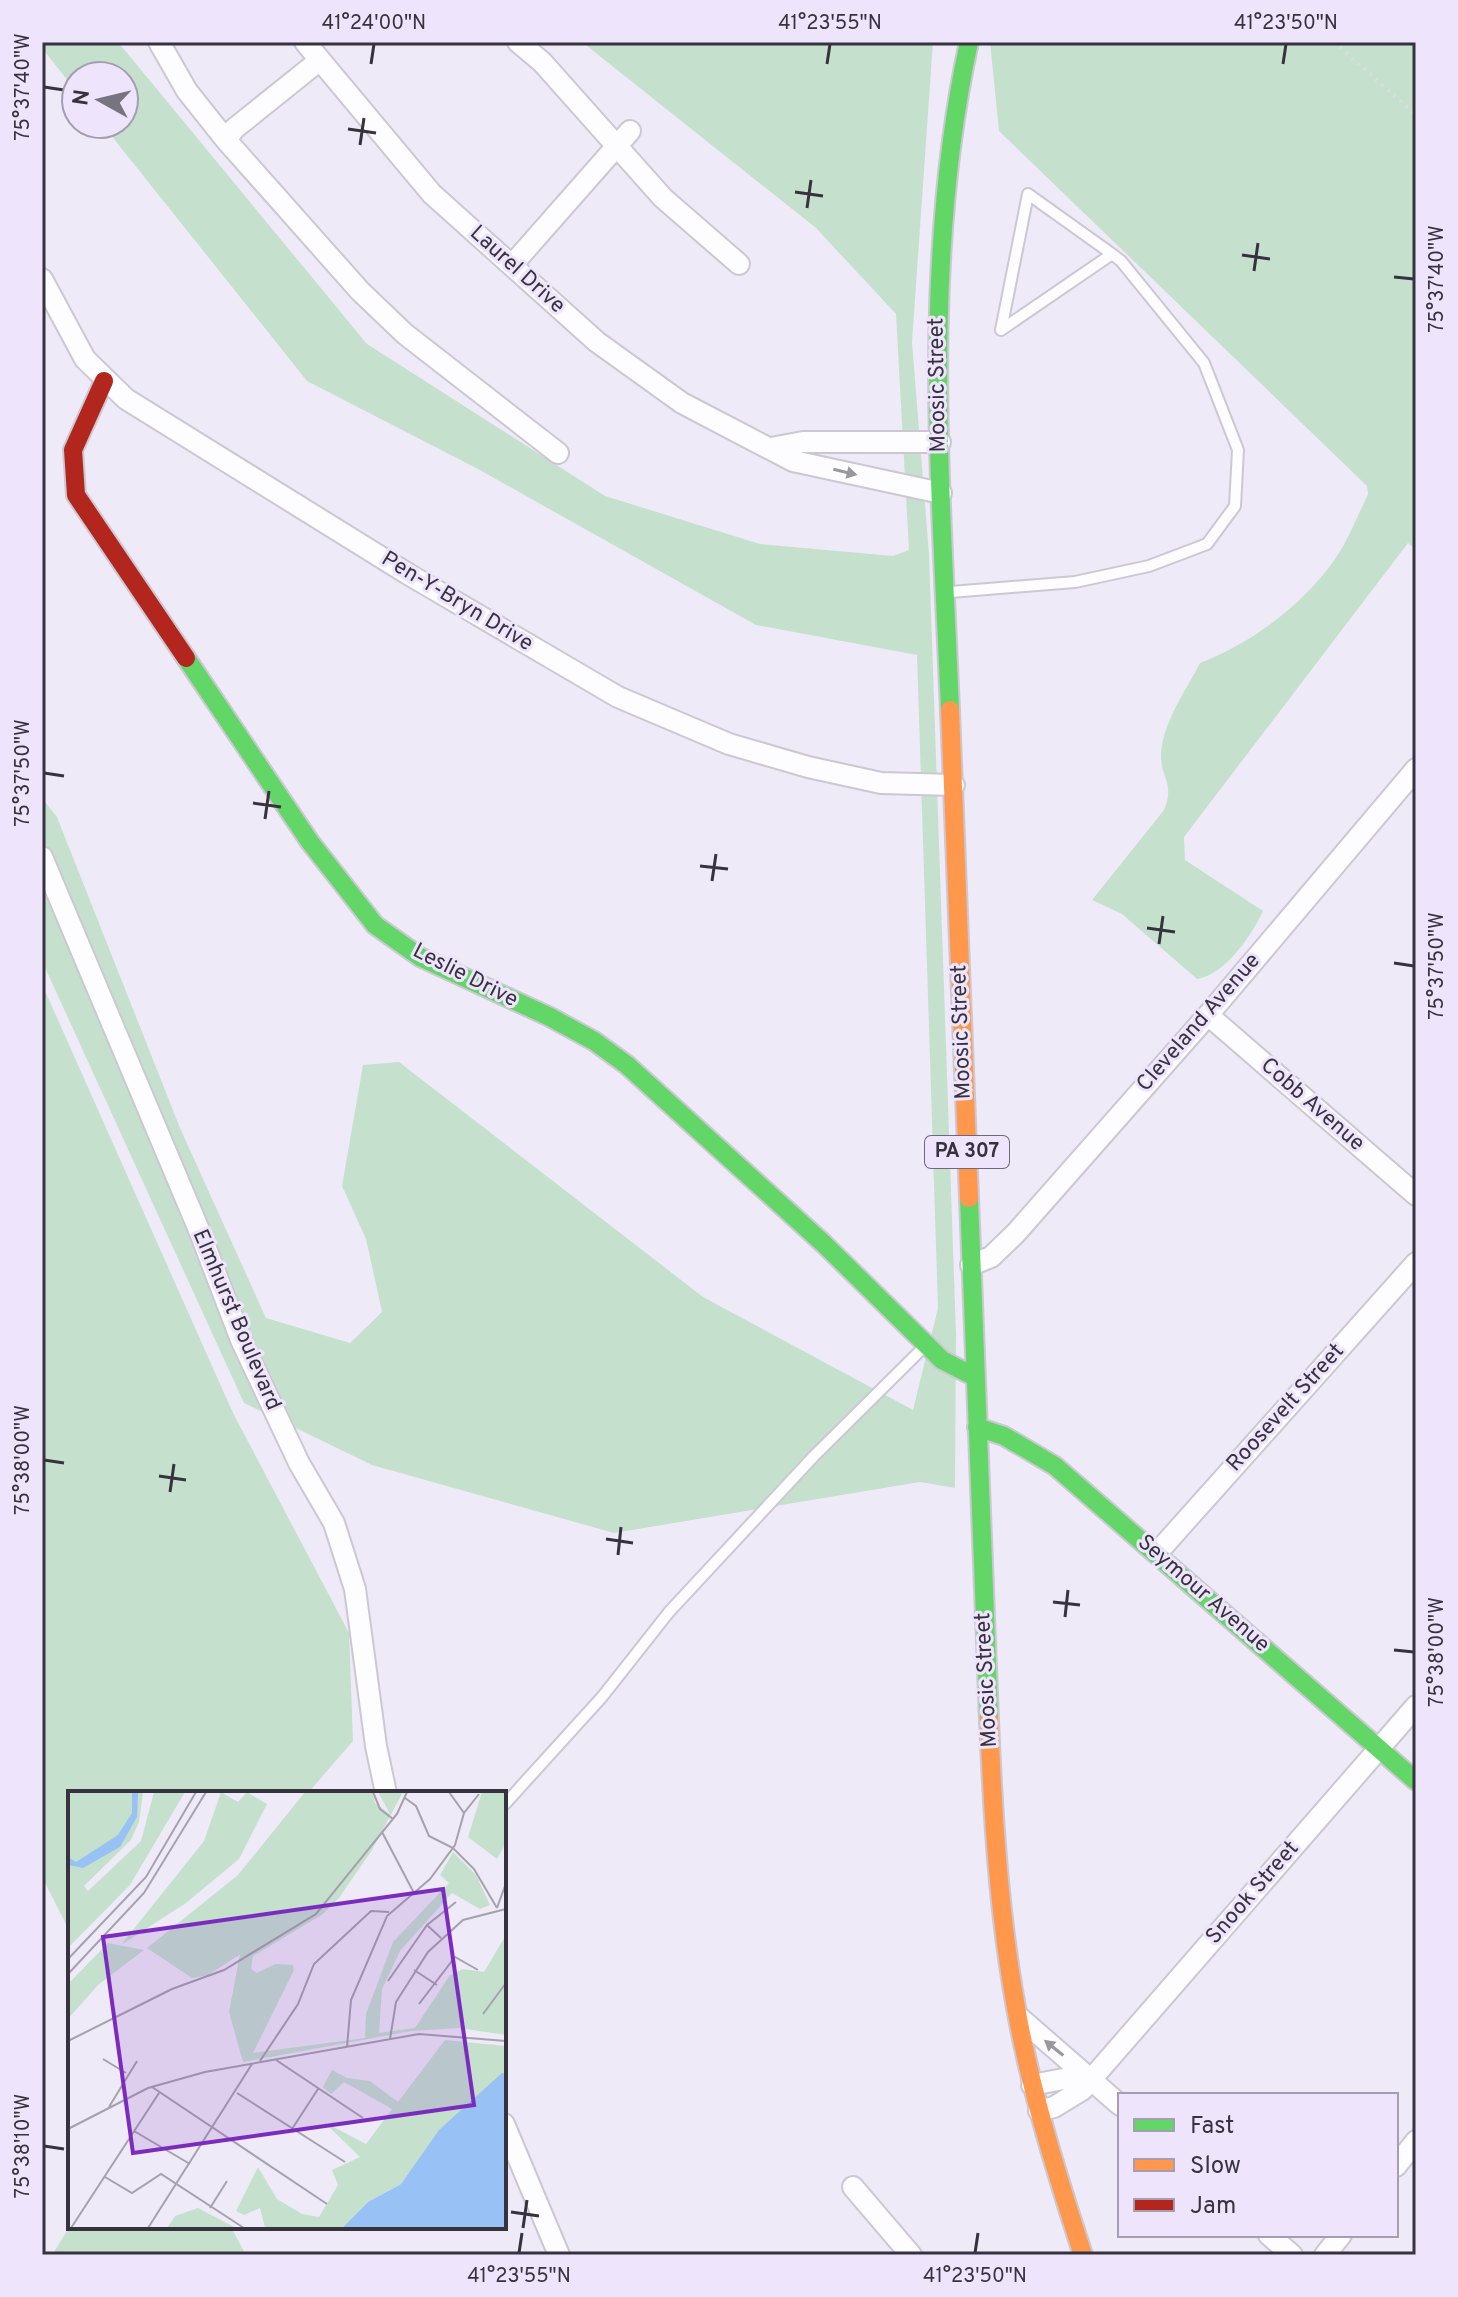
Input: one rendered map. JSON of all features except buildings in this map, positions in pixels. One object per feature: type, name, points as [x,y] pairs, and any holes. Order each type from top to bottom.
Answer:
[{"type":"main road","name":"Moosic Street","points":[[969,42],[953,106],[940,220],[936,291],[941,493],[994,1817],[1000,1894],[1032,2085],[1083,2255]]},
{"type":"main road","name":"Leslie Drive","points":[[104,381],[75,437],[70,469],[76,495],[302,830],[375,925],[420,957],[550,1017],[594,1041],[627,1065],[803,1224],[927,1344],[959,1372],[975,1377]]},
{"type":"main road","name":"Seymour Avenue","points":[[977,1427],[1004,1436],[1055,1466],[1416,1781]]},
{"type":"street","points":[[159,42],[187,91],[226,140],[360,291],[405,334],[558,453]]},
{"type":"street","name":"Laurel Drive","points":[[305,42],[432,194],[597,342],[682,403],[793,461],[941,493]]},
{"type":"street","points":[[518,42],[624,138],[663,198],[739,264]]},
{"type":"street","points":[[226,140],[234,129],[320,60]]},
{"type":"street","points":[[512,265],[624,138]]},
{"type":"street","name":"Pen-Y-Bryn Drive","points":[[42,279],[85,359],[104,381],[165,424],[420,582],[651,714],[729,744],[808,767],[881,783],[954,785]]},
{"type":"street","points":[[771,448],[803,442],[940,442]]},
{"type":"street","name":"Cleveland Avenue","points":[[971,1265],[991,1257],[1016,1233],[1208,1015],[1416,769]]},
{"type":"street","name":"Elmhurst Boulevard","points":[[42,857],[199,1230],[241,1340],[299,1463],[334,1523],[355,1589],[374,1731],[386,1791]]},
{"type":"street","name":"Cobb Avenue","points":[[1208,1015],[1416,1195]]},
{"type":"street","name":"Roosevelt Street","points":[[1157,1553],[1416,1263]]},
{"type":"street","name":"Snook Street","points":[[1039,2111],[1054,2107],[1082,2090],[1416,1706]]},
{"type":"street","points":[[1018,2015],[1118,2103]]},
{"type":"street","points":[[1032,2085],[1074,2077],[1091,2080]]},
{"type":"street","points":[[506,2129],[559,2255]]},
{"type":"street","points":[[1398,2164],[1416,2141]]},
{"type":"street","points":[[853,2187],[911,2255]]},
{"type":"street","points":[[1271,2237],[1292,2255]]},
{"type":"street","points":[[1325,2255],[1339,2237]]},
{"type":"lane","points":[[945,593],[1075,582],[1149,566],[1207,544],[1235,506],[1238,450],[1204,363],[1112,254],[1028,194],[1001,330],[1112,254]]},
{"type":"lane","points":[[506,1803],[602,1697],[669,1612],[814,1456],[927,1344]]},
{"type":"path","points":[[1334,42],[1416,115]]},
{"type":"green space","points":[[42,42],[118,42],[133,60],[60,60],[60,71],[42,48]]},
{"type":"green space","points":[[582,42],[933,42],[912,342],[929,554],[956,1335],[955,1488],[920,1482],[614,1533],[372,1465],[244,1403],[42,961],[42,798],[57,817],[180,1128],[266,1318],[350,1343],[382,1312],[366,1239],[342,1186],[363,1065],[399,1062],[703,1297],[913,1410],[938,1308],[917,655],[756,625],[478,469],[307,381],[115,140],[140,140],[140,69],[367,344],[605,496],[760,544],[893,556],[909,550],[896,314],[816,228]]},
{"type":"green space","points":[[990,42],[1416,42],[1416,550],[1408,543],[1184,837],[1185,860],[1263,911],[1245,942],[1227,962],[1218,970],[1197,979],[1122,914],[1092,900],[1164,810],[1168,788],[1162,763],[1162,743],[1200,663],[1258,633],[1310,590],[1346,542],[1368,494],[1367,486],[999,131]]},
{"type":"green space","points":[[42,984],[233,1413],[349,1633],[353,1741],[310,1791],[68,1791],[68,1928],[42,1877]]},
{"type":"green space","points":[[68,2229],[232,2229],[246,2255],[52,2255]]},
{"type":"traffic: fast","points":[[950,710],[939,459],[940,292],[954,125],[969,42]]},
{"type":"traffic: fast","points":[[186,658],[310,842],[375,925],[420,957],[550,1017],[594,1041],[627,1065],[824,1244],[942,1360],[975,1377]]},
{"type":"traffic: fast","points":[[969,1198],[989,1720]]},
{"type":"traffic: fast","points":[[977,1427],[1004,1436],[1055,1466],[1416,1781]]},
{"type":"traffic: slow","points":[[950,710],[969,1198]]},
{"type":"traffic: slow","points":[[989,1720],[998,1867],[1017,2013],[1038,2105],[1083,2255]]},
{"type":"traffic: jam","points":[[104,381],[73,450],[76,495],[186,658]]}]
